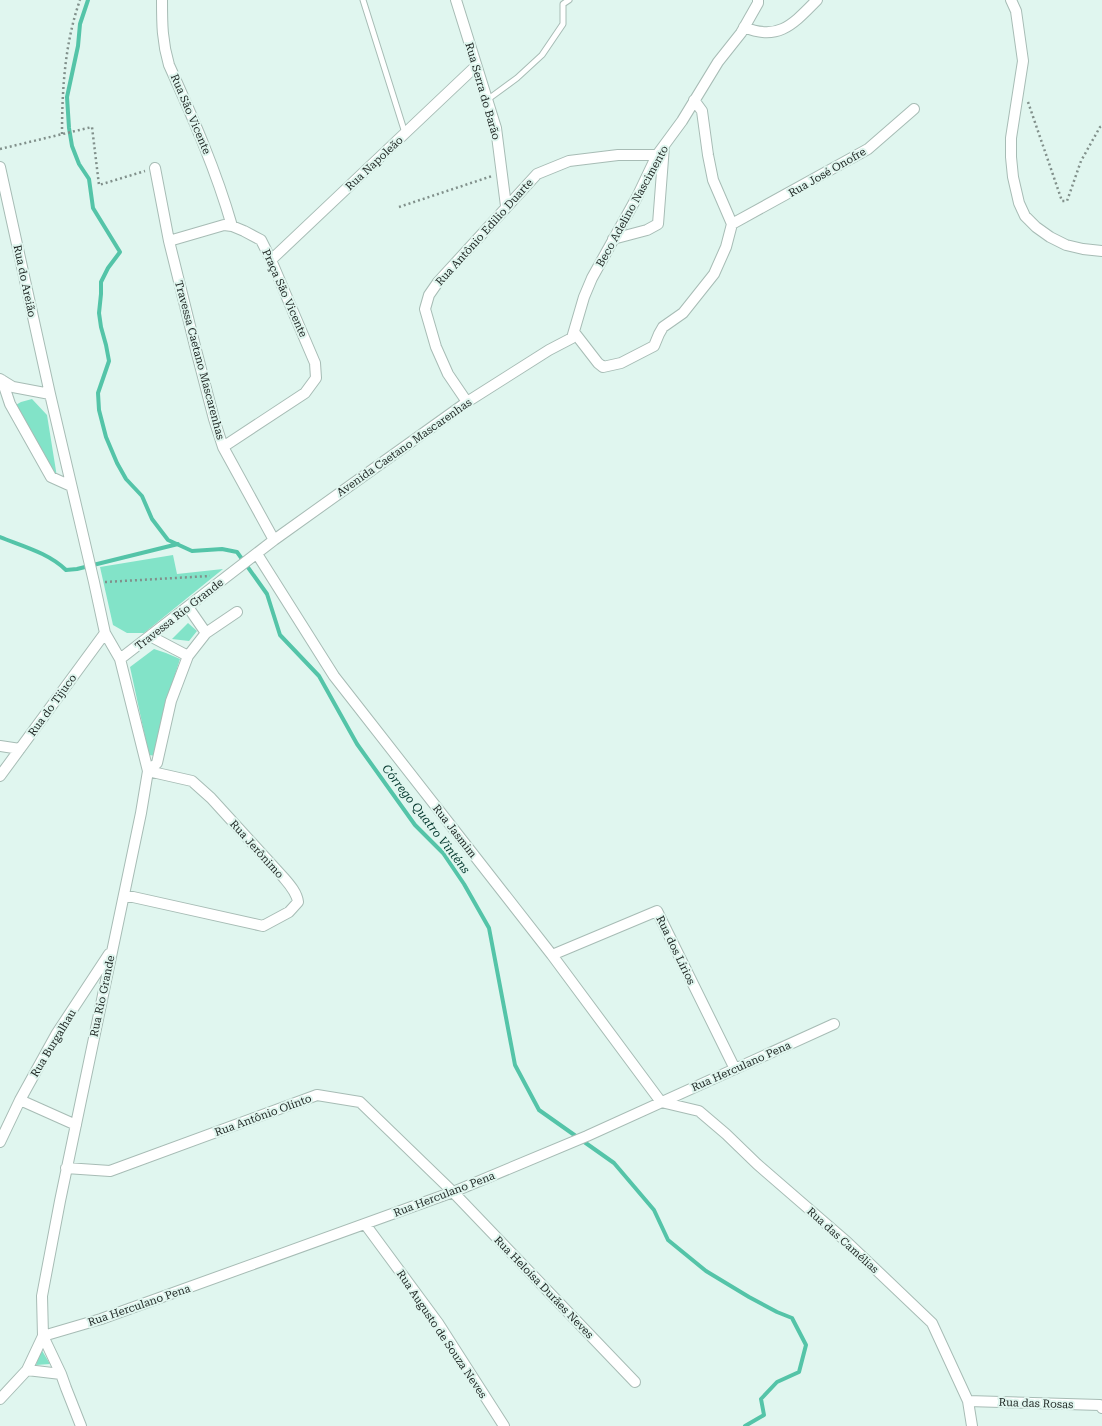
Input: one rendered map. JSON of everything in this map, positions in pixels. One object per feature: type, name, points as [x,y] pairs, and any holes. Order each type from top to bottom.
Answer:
[{"type":"street","name":"Rua São Vicente","points":[[162,0],[162,33],[165,49],[170,65],[223,192],[232,226]]},
{"type":"street","name":"Rua Serra do Barão","points":[[456,0],[496,128],[506,206]]},
{"type":"street","name":"Beco Adelino Nascimento","points":[[574,332],[586,291],[637,197],[657,155],[718,62],[744,27],[758,3],[758,0]]},
{"type":"street","points":[[744,27],[760,32],[780,31],[788,28],[794,23],[817,0]]},
{"type":"street","points":[[1011,0],[1016,11],[1023,61],[1011,138],[1013,177],[1019,203],[1025,216],[1036,227],[1050,237],[1066,245],[1102,251]]},
{"type":"street","name":"Rua Napoleão","points":[[271,260],[476,66]]},
{"type":"street","points":[[574,332],[598,363],[603,367],[621,363],[654,346],[663,327],[683,312],[714,274],[726,247],[732,224],[713,180],[702,111],[694,100]]},
{"type":"street","name":"Rua José Onofre","points":[[732,224],[868,149],[914,109]]},
{"type":"street","points":[[613,239],[647,230],[658,224],[664,146]]},
{"type":"street","name":"Rua Antônio Edilio Duarte","points":[[467,402],[448,374],[436,348],[424,309],[429,296],[438,282],[490,226],[506,206],[537,174],[569,161],[618,155],[657,155]]},
{"type":"street","name":"Rua do Areião","points":[[0,167],[50,394],[93,578]]},
{"type":"street","name":"Travessa Caetano Mascarenhas","points":[[155,168],[169,241],[214,419],[223,447],[274,540]]},
{"type":"street","points":[[169,241],[224,225],[232,226]]},
{"type":"street","name":"Praça São Vicente","points":[[223,447],[305,393],[316,378],[315,363],[312,353],[261,240],[232,226]]},
{"type":"street","name":"Avenida Caetano Mascarenhas","points":[[234,572],[274,540],[467,402],[549,350],[572,338],[574,332]]},
{"type":"street","points":[[1,380],[13,387],[50,394]]},
{"type":"street","points":[[1,380],[10,404],[51,477],[71,486]]},
{"type":"street","name":"Rua Jasmim","points":[[254,556],[334,676],[552,956],[661,1102]]},
{"type":"street","name":"Travessa Rio Grande","points":[[120,659],[234,572]]},
{"type":"street","points":[[93,578],[105,633],[120,659]]},
{"type":"street","points":[[188,607],[206,633]]},
{"type":"street","points":[[148,771],[157,763],[171,701],[188,656],[206,633],[237,612]]},
{"type":"street","name":"Rua do Tijuco","points":[[0,776],[105,633]]},
{"type":"street","points":[[150,636],[188,656]]},
{"type":"street","name":"Rua Rio Grande","points":[[43,1336],[42,1296],[66,1168],[124,895],[148,771],[120,659]]},
{"type":"street","points":[[0,746],[20,749]]},
{"type":"street","name":"Rua Jerônimo","points":[[124,895],[262,926],[289,912],[298,902],[298,898],[292,888],[211,798],[192,781],[148,771]]},
{"type":"street","name":"Rua dos Lírios","points":[[552,956],[656,911],[735,1069]]},
{"type":"street","name":"Rua Burgalhau","points":[[0,1142],[20,1100],[57,1033],[113,948]]},
{"type":"street","name":"Rua Herculano Pena","points":[[43,1336],[101,1319],[453,1192],[587,1136],[834,1024]]},
{"type":"street","name":"Rua Antônio Olinto","points":[[66,1168],[110,1171],[317,1095],[360,1102],[453,1192]]},
{"type":"street","points":[[20,1100],[76,1125]]},
{"type":"street","name":"Rua das Camélias","points":[[661,1102],[699,1111],[726,1134],[757,1164],[847,1242],[932,1323],[968,1401],[972,1426]]},
{"type":"street","name":"Rua Heloísa Durães Neves","points":[[453,1192],[635,1382]]},
{"type":"street","name":"Rua Augusto de Souza Neves","points":[[365,1224],[438,1323],[504,1426]]},
{"type":"street","points":[[0,1399],[26,1370],[43,1336]]},
{"type":"street","points":[[43,1336],[61,1374],[81,1426]]},
{"type":"street","points":[[26,1370],[61,1374]]},
{"type":"street","name":"Rua das Rosas","points":[[968,1401],[1100,1405],[1102,1408]]},
{"type":"lane","points":[[363,0],[405,133]]},
{"type":"lane","points":[[487,100],[516,78],[542,55],[563,24],[563,2],[569,0]]},
{"type":"path","points":[[62,134],[63,90],[72,21],[80,0]]},
{"type":"path","points":[[1018,87],[1028,103],[1062,201],[1067,201],[1081,161],[1100,127],[1102,126]]},
{"type":"path","points":[[0,149],[92,127],[99,185],[155,168]]},
{"type":"path","points":[[399,207],[502,173]]},
{"type":"path","points":[[93,578],[234,572]]},
{"type":"green space","points":[[32,399],[47,415],[57,477],[14,406]]},
{"type":"green space","points":[[173,555],[177,574],[223,569],[144,633],[127,633],[113,625],[100,567]]},
{"type":"green space","points":[[188,623],[197,631],[189,641],[172,639]]},
{"type":"green space","points":[[154,649],[180,659],[163,713],[156,756],[149,755],[130,667]]},
{"type":"green space","points":[[41,1349],[50,1364],[36,1365]]},
{"type":"waterway","name":"Córrego Quatro Vinténs","points":[[88,0],[80,24],[78,46],[67,97],[72,146],[79,164],[89,179],[93,208],[120,252],[108,268],[101,282],[99,313],[109,361],[98,393],[99,410],[106,437],[117,463],[126,479],[142,496],[152,519],[168,540],[192,551],[222,549],[237,552],[267,594],[280,635],[319,676],[357,744],[415,825],[443,853],[464,884],[489,928],[515,1065],[539,1110],[614,1163],[654,1210],[668,1240],[706,1271],[749,1297],[792,1318],[806,1345],[799,1372],[777,1382],[761,1399],[764,1415],[745,1426]]},
{"type":"waterway","points":[[0,537],[43,554],[66,570],[77,569],[178,544]]}]
